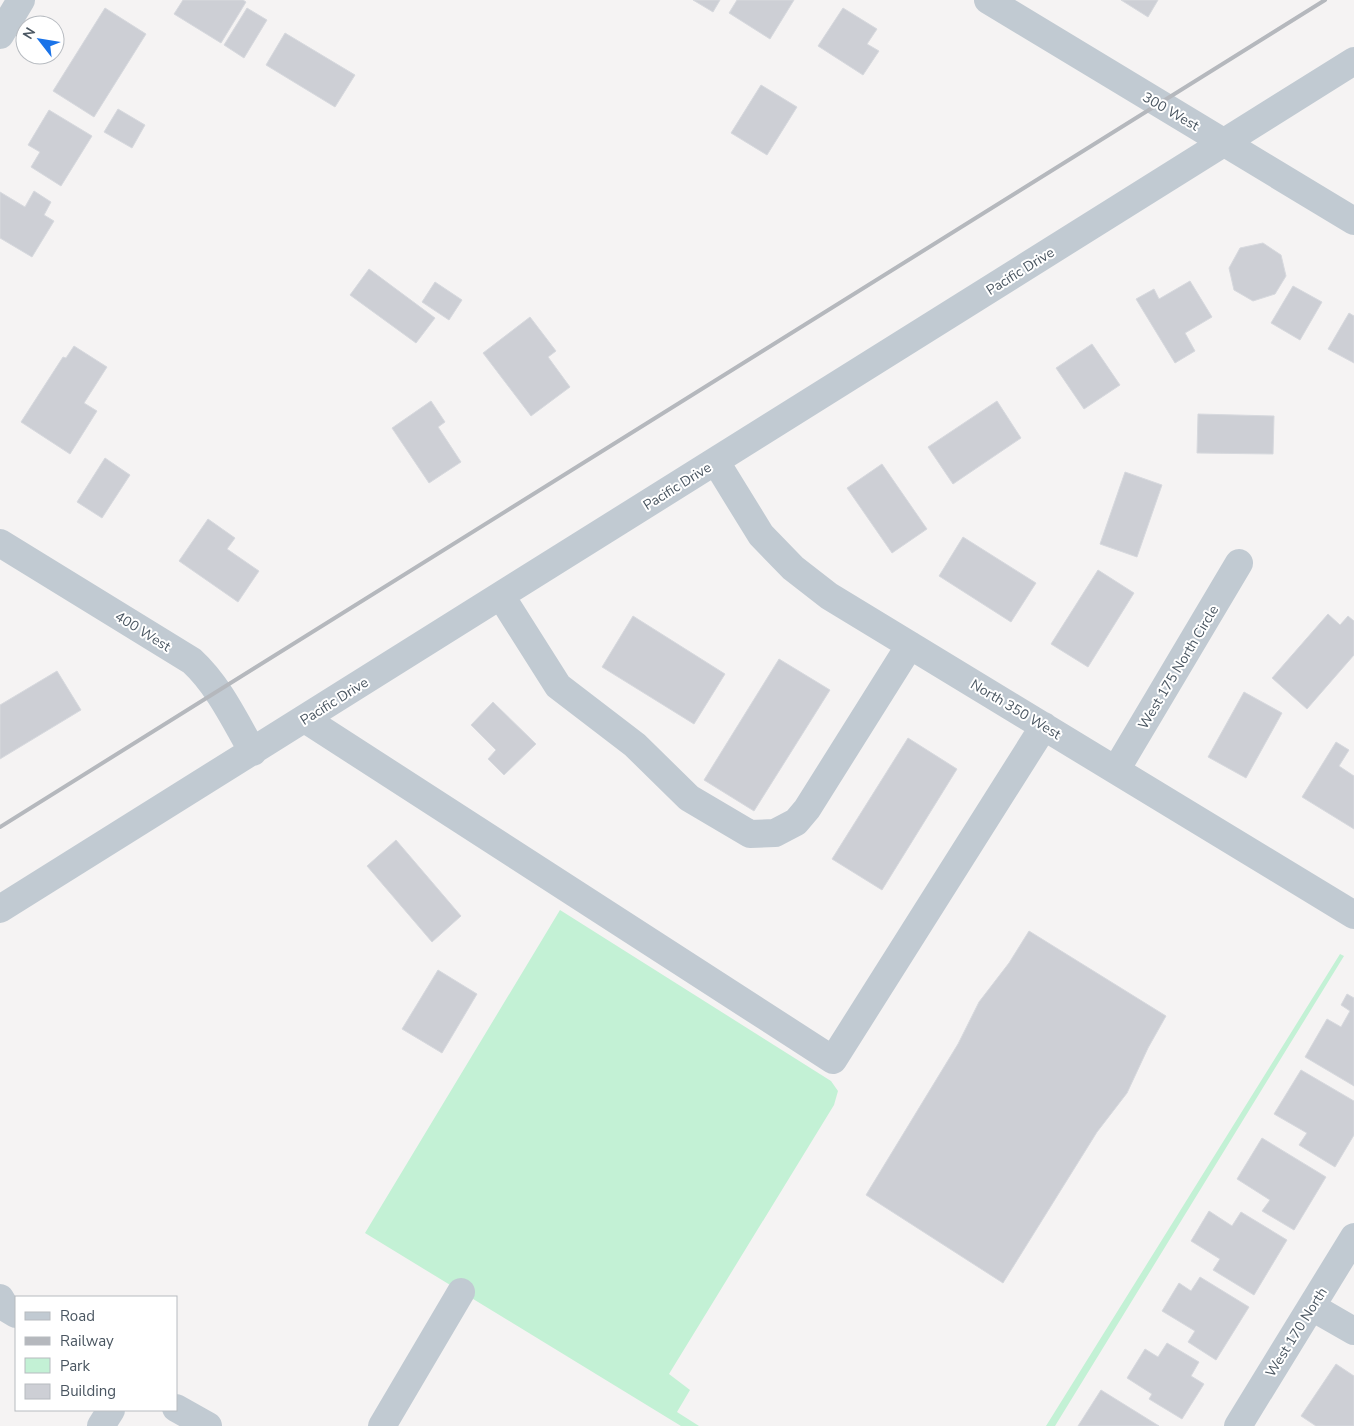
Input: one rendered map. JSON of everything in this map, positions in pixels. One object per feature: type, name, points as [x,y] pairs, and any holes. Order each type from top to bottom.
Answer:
[{"type":"street","points":[[0,35],[21,0]]},
{"type":"street","name":"300 West","points":[[988,0],[1157,104],[1225,142],[1354,221]]},
{"type":"street","name":"Pacific Drive","points":[[0,909],[1354,61]]},
{"type":"street","name":"North 350 West","points":[[716,462],[761,535],[792,568],[829,596],[1354,916]]},
{"type":"street","name":"400 West","points":[[0,543],[192,661],[206,674],[253,752]]},
{"type":"street","name":"West 175 North Circle","points":[[1116,770],[1239,563]]},
{"type":"street","points":[[501,596],[558,686],[635,745],[689,798],[750,834],[774,833],[796,822],[812,801],[910,645]]},
{"type":"street","points":[[305,719],[833,1060],[1044,726]]},
{"type":"street","name":"West 170 North","points":[[1238,1426],[1354,1237]]},
{"type":"street","points":[[382,1426],[461,1292]]},
{"type":"street","points":[[0,1298],[6,1308],[15,1313]]},
{"type":"street","points":[[1312,1307],[1354,1331]]},
{"type":"street","points":[[178,1409],[208,1426]]},
{"type":"street","points":[[101,1426],[110,1411]]},
{"type":"green space","points":[[560,910],[831,1081],[838,1091],[834,1105],[669,1374],[690,1390],[677,1412],[699,1426],[681,1426],[365,1233]]},
{"type":"green space","points":[[1340,954],[1344,956],[1055,1426],[1046,1426]]},
{"type":"building","points":[[183,0],[243,0],[246,2],[221,43],[174,14]]},
{"type":"building","points":[[693,0],[720,0],[713,12]]},
{"type":"building","points":[[737,0],[794,0],[770,39],[729,13]]},
{"type":"building","points":[[1121,0],[1158,0],[1148,17]]},
{"type":"building","points":[[105,8],[146,34],[94,117],[53,91]]},
{"type":"building","points":[[247,8],[267,20],[244,58],[224,45]]},
{"type":"building","points":[[843,8],[877,29],[867,44],[879,51],[863,75],[818,46]]},
{"type":"building","points":[[285,33],[355,75],[335,107],[266,65]]},
{"type":"building","points":[[761,85],[797,107],[767,155],[731,133]]},
{"type":"building","points":[[118,109],[145,125],[132,148],[104,132]]},
{"type":"building","points":[[49,110],[92,136],[61,186],[31,167],[40,152],[28,145]]},
{"type":"building","points":[[34,191],[51,202],[44,215],[54,221],[32,257],[0,238],[0,192],[25,207]]},
{"type":"building","points":[[1263,243],[1281,255],[1286,276],[1275,294],[1253,301],[1234,290],[1229,268],[1240,248]]},
{"type":"building","points":[[369,269],[435,318],[416,343],[350,295]]},
{"type":"building","points":[[1190,281],[1212,317],[1185,333],[1195,351],[1175,363],[1136,299],[1154,289],[1159,299]]},
{"type":"building","points":[[435,282],[462,300],[449,320],[422,302]]},
{"type":"building","points":[[1293,286],[1322,302],[1300,340],[1271,323]]},
{"type":"building","points":[[1349,313],[1354,316],[1354,363],[1328,349]]},
{"type":"building","points":[[530,317],[556,351],[548,357],[570,387],[531,416],[483,353]]},
{"type":"building","points":[[1092,344],[1120,385],[1084,409],[1056,368]]},
{"type":"building","points":[[74,346],[107,367],[84,403],[97,411],[70,454],[21,422],[63,357],[66,358]]},
{"type":"building","points":[[431,401],[445,422],[438,427],[461,462],[429,483],[392,428]]},
{"type":"building","points":[[997,401],[1021,438],[953,484],[928,447]]},
{"type":"building","points":[[1198,414],[1274,416],[1273,454],[1197,453]]},
{"type":"building","points":[[105,458],[130,475],[102,518],[77,502]]},
{"type":"building","points":[[882,464],[927,529],[892,553],[847,488]]},
{"type":"building","points":[[1125,472],[1162,485],[1137,557],[1100,544]]},
{"type":"building","points":[[208,519],[235,538],[227,549],[259,571],[238,602],[179,561]]},
{"type":"building","points":[[963,537],[1036,583],[1011,622],[939,576]]},
{"type":"building","points":[[1098,570],[1134,593],[1088,667],[1051,644]]},
{"type":"building","points":[[1328,614],[1340,625],[1348,616],[1354,621],[1354,655],[1307,709],[1272,678]]},
{"type":"building","points":[[633,616],[725,674],[694,724],[602,667]]},
{"type":"building","points":[[779,659],[830,690],[754,811],[704,780]]},
{"type":"building","points":[[57,671],[81,710],[0,759],[0,705]]},
{"type":"building","points":[[1244,692],[1282,713],[1246,778],[1208,757]]},
{"type":"building","points":[[493,702],[536,744],[504,775],[488,759],[496,750],[471,725]]},
{"type":"building","points":[[908,738],[957,769],[882,890],[832,859]]},
{"type":"building","points":[[1336,742],[1349,750],[1339,766],[1354,776],[1354,829],[1302,797]]},
{"type":"building","points":[[396,840],[461,916],[432,942],[367,866]]},
{"type":"building","points":[[1029,931],[1166,1016],[1148,1048],[1127,1093],[1097,1132],[1003,1283],[866,1195],[958,1044],[979,1002],[1009,963]]},
{"type":"building","points":[[438,970],[477,994],[442,1053],[402,1029]]},
{"type":"building","points":[[1347,994],[1354,998],[1354,1086],[1305,1057],[1327,1019],[1341,1027],[1350,1011],[1341,1005]]},
{"type":"building","points":[[1301,1070],[1354,1101],[1354,1135],[1335,1167],[1299,1145],[1307,1133],[1274,1114]]},
{"type":"building","points":[[1262,1138],[1326,1177],[1294,1230],[1262,1211],[1270,1200],[1237,1179]]},
{"type":"building","points":[[1209,1211],[1232,1226],[1241,1212],[1287,1240],[1254,1295],[1213,1270],[1220,1259],[1191,1241]]},
{"type":"building","points":[[1200,1277],[1249,1307],[1216,1360],[1188,1342],[1195,1331],[1162,1311],[1179,1283],[1191,1291]]},
{"type":"building","points":[[1167,1343],[1199,1362],[1191,1376],[1204,1384],[1182,1419],[1149,1399],[1152,1394],[1127,1378],[1145,1349],[1158,1357]]},
{"type":"building","points":[[1336,1364],[1354,1376],[1354,1426],[1316,1426],[1301,1416]]},
{"type":"building","points":[[1101,1390],[1159,1426],[1078,1426]]},
{"type":"railway","points":[[0,827],[1325,0]]}]
